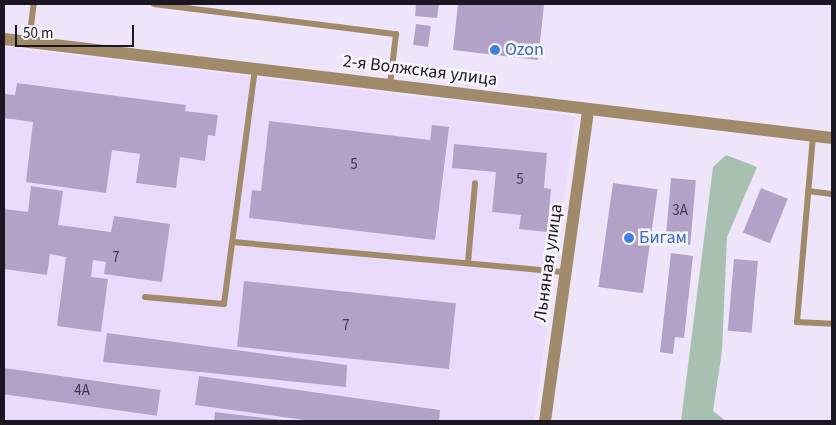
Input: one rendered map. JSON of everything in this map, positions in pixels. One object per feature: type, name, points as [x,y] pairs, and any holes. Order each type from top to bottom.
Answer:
[{"type":"street","name":"2-я Волжская улица","points":[[4,38],[832,138]]},
{"type":"street","name":"Льняная улица","points":[[545,421],[588,110]]},
{"type":"lane","points":[[29,42],[34,4]]},
{"type":"lane","points":[[154,4],[396,34],[390,85]]},
{"type":"lane","points":[[146,297],[224,304],[255,69]]},
{"type":"lane","points":[[813,136],[797,322],[832,324]]},
{"type":"lane","points":[[468,262],[475,183]]},
{"type":"lane","points":[[808,191],[832,194]]},
{"type":"lane","points":[[233,242],[565,272]]},
{"type":"shaded area","points":[[4,47],[575,116],[534,421],[4,421]]},
{"type":"green space","points":[[726,155],[757,167],[727,237],[722,351],[713,411],[726,421],[681,421],[713,167]]},
{"type":"building","points":[[416,4],[439,4],[437,18],[415,16]]},
{"type":"building","points":[[458,4],[544,5],[538,60],[453,50]]},
{"type":"building","points":[[416,24],[431,26],[428,47],[413,45]]},
{"type":"building","points":[[17,83],[186,105],[185,111],[218,115],[215,136],[208,135],[205,161],[180,157],[176,188],[136,183],[140,154],[112,150],[106,193],[26,182],[33,122],[4,118],[5,94],[15,95]]},
{"type":"building","points":[[269,121],[430,140],[432,125],[449,127],[435,240],[249,218],[252,190],[261,191]]},
{"type":"building","points":[[454,144],[547,153],[544,188],[551,189],[547,232],[519,229],[521,215],[492,212],[496,172],[452,168]]},
{"type":"building","points":[[671,178],[696,180],[690,245],[665,243]]},
{"type":"building","name":"Бигам","points":[[613,183],[658,189],[643,293],[598,287]]},
{"type":"building","points":[[31,186],[63,191],[58,225],[111,232],[114,216],[170,224],[162,282],[104,274],[106,262],[93,260],[91,277],[108,279],[101,332],[57,326],[66,257],[50,254],[47,275],[4,269],[4,209],[28,212]]},
{"type":"building","points":[[761,188],[788,199],[770,243],[743,233]]},
{"type":"building","points":[[671,253],[693,256],[684,338],[675,337],[673,354],[660,352]]},
{"type":"building","points":[[734,259],[758,261],[752,333],[728,331]]},
{"type":"building","points":[[244,281],[456,303],[449,369],[237,347]]},
{"type":"building","points":[[107,333],[347,365],[346,387],[103,362]]},
{"type":"building","points":[[4,368],[160,390],[157,416],[4,394]]},
{"type":"building","points":[[199,376],[440,410],[439,421],[312,421],[195,405]]},
{"type":"building","points":[[215,412],[282,420],[214,421]]},
{"type":"place","name":"Ozon","points":[[495,50]]},
{"type":"place","name":"Бигам","points":[[629,238]]}]
